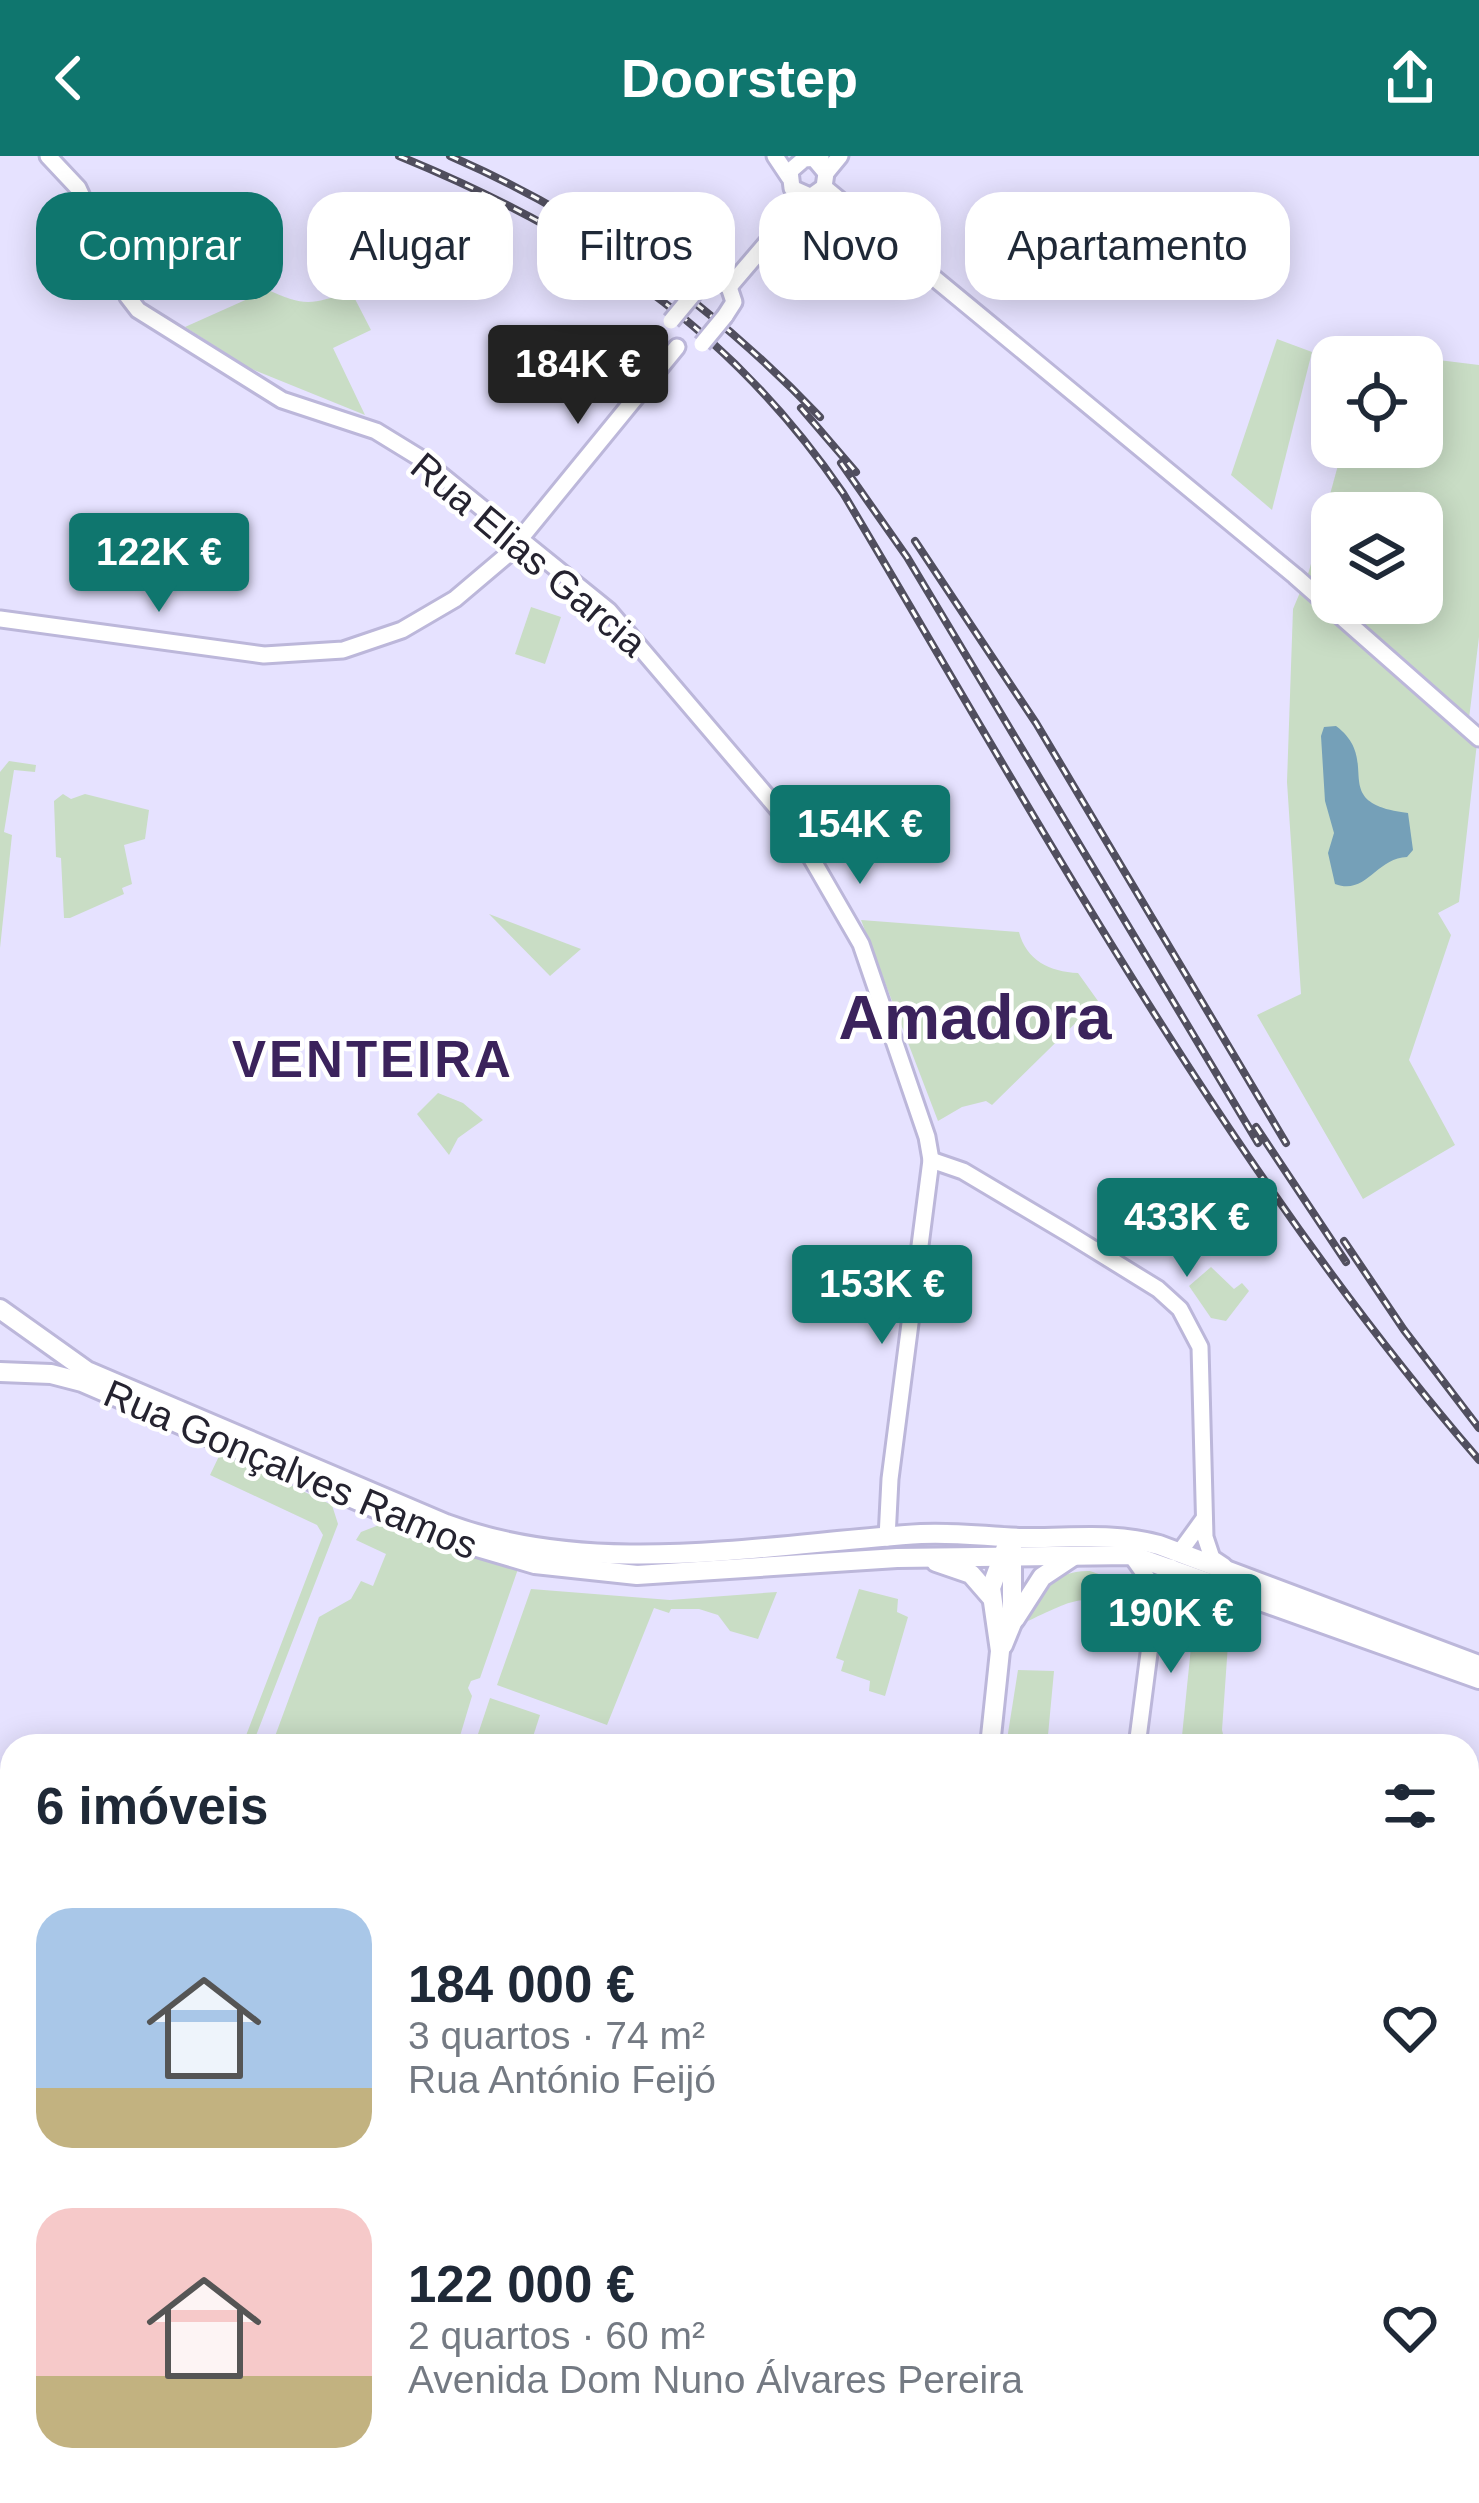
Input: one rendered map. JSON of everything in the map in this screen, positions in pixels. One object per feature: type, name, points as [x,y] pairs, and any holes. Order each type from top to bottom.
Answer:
[{"type":"main road","name":"Rua Gonçalves Ramos","points":[[0,1310],[87,1371],[446,1524],[516,1544],[582,1554],[636,1555],[953,1533],[1008,1549]]},
{"type":"main road","name":"Rua Gonçalves Ramos","points":[[0,1372],[51,1374],[82,1382],[440,1537],[535,1564],[637,1575],[926,1559],[1008,1549]]},
{"type":"main road","points":[[1008,1549],[1114,1535],[1479,1679]]},
{"type":"main road","points":[[887,1538],[897,1558]]},
{"type":"main road","points":[[1008,1549],[1131,1555],[1236,1574],[1479,1665]]},
{"type":"main road","points":[[991,1734],[1000,1652],[992,1580],[1008,1549]]},
{"type":"main road","points":[[1008,1549],[1012,1623]]},
{"type":"main road","points":[[1000,1652],[1012,1623],[1042,1577],[1075,1555]]},
{"type":"main road","points":[[926,1559],[970,1574],[992,1598]]},
{"type":"street","name":"Rua Elias Garcia","points":[[47,156],[78,188],[138,310],[282,400],[376,431],[405,449],[624,627],[794,828],[861,944],[932,1160]]},
{"type":"street","points":[[775,156],[796,192],[814,170],[840,156]]},
{"type":"street","points":[[786,192],[793,166],[814,170],[1309,587],[1479,738]]},
{"type":"street","points":[[735,280],[759,251]]},
{"type":"street","points":[[688,300],[671,321],[669,332],[677,347],[688,350],[702,344],[733,300]]},
{"type":"street","points":[[0,619],[264,655],[318,653],[375,640],[434,613],[484,577],[677,347]]},
{"type":"street","points":[[887,1538],[890,1479],[932,1160],[963,1172],[1158,1289],[1180,1310],[1200,1347],[1204,1513],[1213,1558],[1236,1574]]},
{"type":"street","points":[[1139,1734],[1156,1599],[1204,1513]]},
{"type":"street","points":[[1131,1555],[1156,1599]]},
{"type":"green space","points":[[283,296],[299,301],[356,300],[371,330],[333,348],[365,415],[249,368],[185,327],[246,300],[283,300]]},
{"type":"green space","points":[[1277,339],[1311,352],[1272,510],[1231,475]]},
{"type":"green space","points":[[1443,361],[1479,365],[1479,637],[1467,735],[1477,743],[1459,902],[1438,913],[1451,935],[1409,1060],[1455,1145],[1363,1199],[1257,1015],[1301,994],[1287,782],[1293,609],[1311,564],[1311,624],[1443,624],[1443,492],[1331,492],[1337,468],[1443,468]]},
{"type":"green space","points":[[531,607],[561,617],[545,664],[515,654]]},
{"type":"green space","points":[[9,761],[36,765],[35,772],[14,770],[4,832],[12,835],[0,948],[0,772]]},
{"type":"green space","points":[[63,794],[71,799],[85,794],[149,810],[145,839],[124,845],[132,884],[122,888],[124,894],[70,918],[64,918],[61,858],[56,857],[54,801]]},
{"type":"green space","points":[[489,914],[581,949],[550,976]]},
{"type":"green space","points":[[861,920],[1019,932],[1033,957],[1049,967],[1078,973],[1098,1001],[992,1105],[986,1101],[962,1107],[938,1121]]},
{"type":"green space","points":[[438,1093],[463,1103],[483,1120],[458,1138],[449,1155],[417,1114]]},
{"type":"green space","points":[[1211,1267],[1234,1289],[1242,1283],[1249,1291],[1226,1321],[1211,1318],[1189,1286]]},
{"type":"green space","points":[[221,1452],[332,1505],[338,1524],[257,1734],[247,1734],[323,1535],[317,1525],[210,1475]]},
{"type":"green space","points":[[379,1525],[427,1545],[518,1569],[480,1678],[468,1688],[472,1696],[461,1734],[276,1734],[319,1617],[351,1599],[361,1581],[373,1586],[386,1554],[356,1540],[361,1532]]},
{"type":"green space","points":[[1090,1571],[1144,1590],[1139,1629],[1086,1600],[1028,1621],[1058,1579]]},
{"type":"green space","points":[[531,1589],[670,1600],[777,1592],[758,1639],[730,1631],[718,1615],[699,1609],[671,1609],[669,1613],[654,1608],[607,1725],[497,1685]]},
{"type":"green space","points":[[859,1589],[898,1599],[897,1612],[908,1617],[885,1696],[869,1691],[870,1681],[841,1671],[844,1661],[836,1658]]},
{"type":"green space","points":[[1192,1637],[1228,1644],[1223,1734],[1182,1734]]},
{"type":"green space","points":[[1018,1670],[1054,1671],[1048,1734],[1008,1734]]},
{"type":"green space","points":[[490,1698],[540,1715],[534,1734],[478,1734]]},
{"type":"water","points":[[1336,726],[1356,753],[1361,791],[1368,800],[1408,813],[1413,850],[1363,881],[1346,886],[1335,884],[1328,853],[1334,833],[1325,801],[1321,736],[1324,727]]},
{"type":"railway","points":[[399,156],[531,217],[648,290],[751,380],[799,433],[843,493],[1064,867],[1219,1113],[1387,1348],[1479,1460]]},
{"type":"railway","points":[[450,156],[552,207],[648,268],[737,338],[820,417]]},
{"type":"railway","points":[[801,408],[856,472]]},
{"type":"railway","points":[[841,463],[907,557],[1258,1143]]},
{"type":"railway","points":[[915,541],[1036,723],[1286,1143]]},
{"type":"railway","points":[[1256,1127],[1346,1262]]},
{"type":"railway","points":[[1344,1241],[1479,1428]]},
{"type":"district","name":"Amadora","points":[[975,1017]]},
{"type":"district","name":"VENTEIRA","points":[[373,1059]]}]
